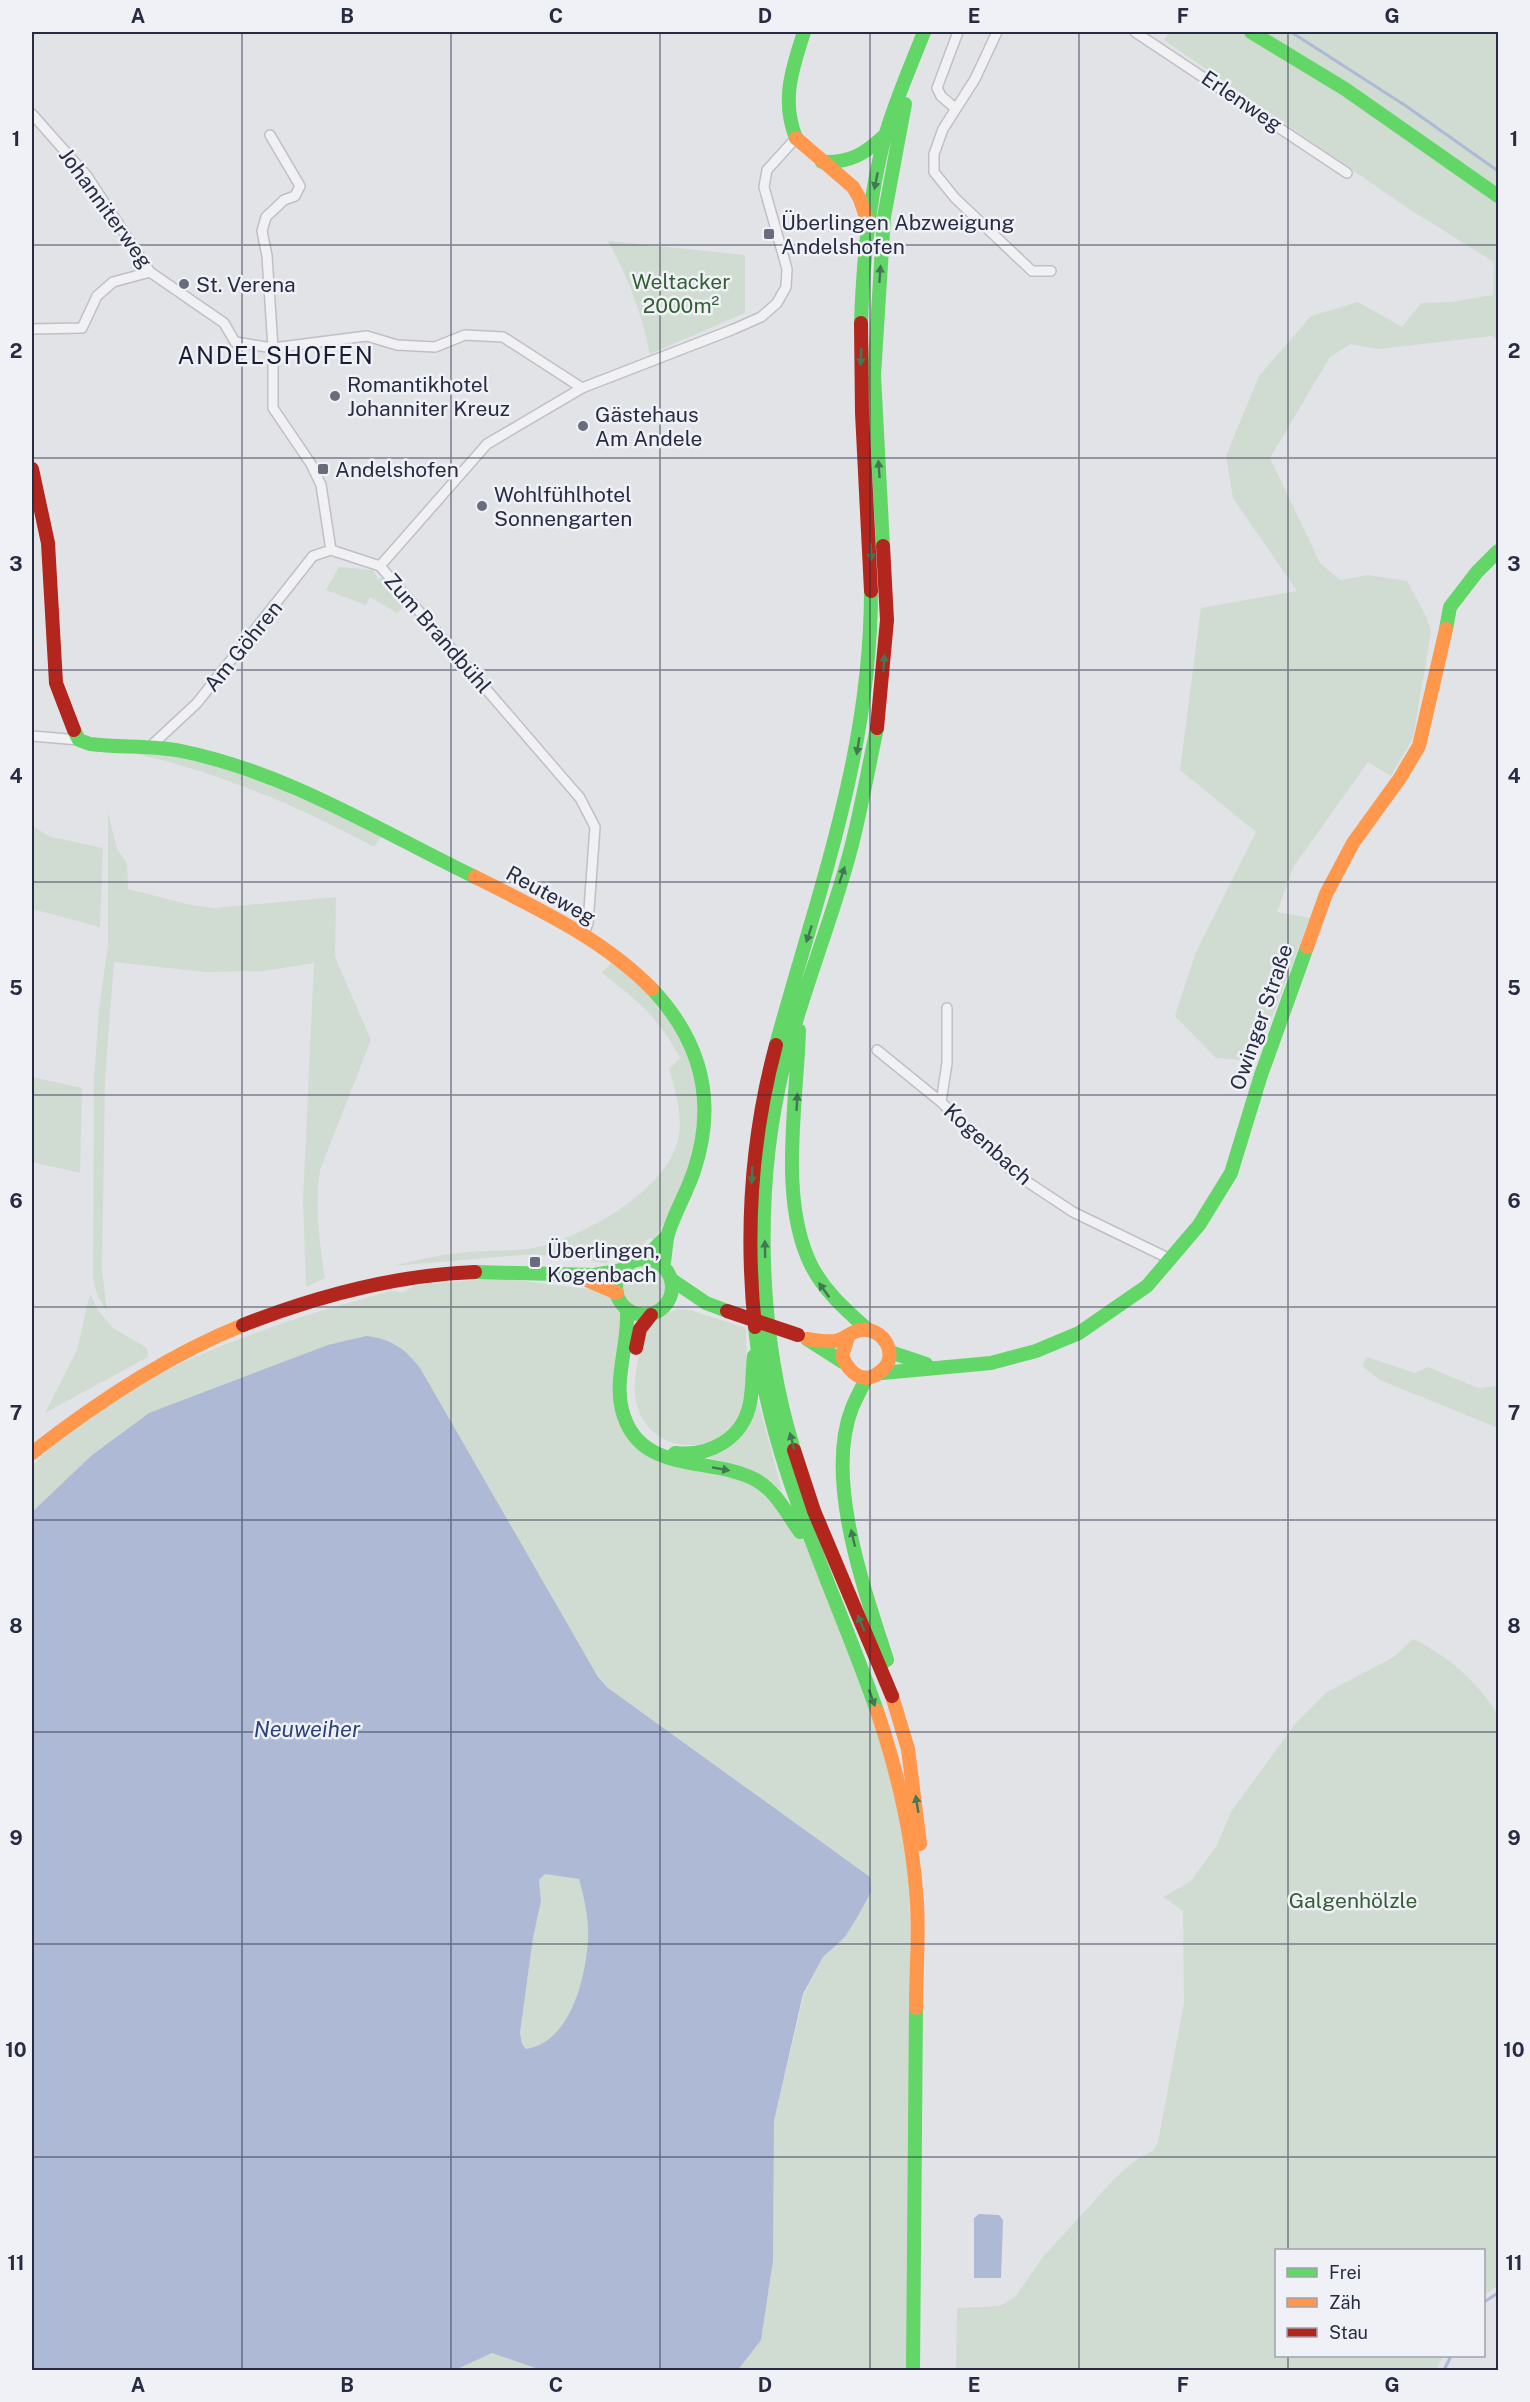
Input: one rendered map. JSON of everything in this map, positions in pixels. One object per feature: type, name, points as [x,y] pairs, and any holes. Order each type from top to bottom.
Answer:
[{"type":"main road","points":[[804,32],[787,95],[787,120],[796,138],[821,162],[846,181],[859,196],[869,227]]},
{"type":"main road","points":[[913,2370],[917,1904],[909,1833],[893,1757],[812,1546],[779,1452],[756,1343],[753,1293],[752,1168],[761,1112],[790,992],[848,800],[871,658],[873,600],[861,366],[869,227],[885,135],[924,32]]},
{"type":"main road","points":[[1251,32],[1345,89],[1498,196]]},
{"type":"main road","points":[[912,66],[884,217],[874,375],[887,620],[878,726],[850,852],[784,1064],[767,1156],[766,1281],[773,1359],[792,1442],[814,1511],[892,1696],[908,1749],[919,1818],[922,1873],[917,1904]]},
{"type":"main road","points":[[821,162],[843,164],[860,158],[885,135]]},
{"type":"main road","points":[[32,470],[43,506],[51,587],[51,662],[68,719],[79,740]]},
{"type":"main road","name":"Owinger Straße","points":[[882,1373],[991,1363],[1016,1357],[1080,1333],[1147,1286],[1199,1225],[1231,1173],[1262,1075],[1326,894],[1353,843],[1400,778],[1419,746],[1433,694],[1450,607],[1477,572],[1498,551]]},
{"type":"main road","name":"Reuteweg","points":[[79,740],[96,745],[153,744],[175,748],[295,787],[526,902],[583,936],[636,974],[658,995],[684,1030],[699,1063],[706,1099],[704,1140],[696,1168],[668,1235],[663,1267]]},
{"type":"main road","points":[[799,1010],[799,1061],[792,1184],[795,1222],[805,1257],[818,1282],[833,1302],[867,1329],[880,1334],[890,1352],[889,1364],[882,1373],[866,1378],[852,1374],[843,1362],[802,1337]]},
{"type":"main road","name":"Reuteweg","points":[[644,1259],[668,1235]]},
{"type":"main road","points":[[617,1293],[617,1281],[622,1270],[632,1262],[644,1259],[663,1267],[672,1280],[706,1303],[802,1337],[835,1341],[867,1329]]},
{"type":"main road","points":[[32,1453],[86,1410],[135,1380],[221,1335],[305,1303],[368,1286],[444,1274],[477,1272],[575,1275],[622,1270]]},
{"type":"main road","points":[[575,1275],[612,1289],[627,1310],[630,1326],[622,1363],[620,1397],[626,1422],[632,1433],[649,1450],[662,1458],[737,1472],[756,1480],[785,1508],[812,1546]]},
{"type":"main road","points":[[672,1280],[670,1300],[662,1309],[651,1315],[640,1329],[628,1388],[631,1411],[641,1431],[668,1452],[689,1455],[710,1450],[736,1433],[750,1407],[756,1343]]},
{"type":"main road","points":[[670,1300],[706,1303]]},
{"type":"main road","points":[[627,1310],[651,1315]]},
{"type":"main road","points":[[843,1362],[842,1349],[848,1337]]},
{"type":"main road","name":"Owinger Straße","points":[[890,1352],[937,1367]]},
{"type":"main road","points":[[866,1378],[856,1393],[846,1426],[843,1461],[845,1494],[860,1568],[887,1660],[892,1696]]},
{"type":"street","points":[[955,108],[941,96],[937,88],[958,32]]},
{"type":"street","points":[[997,32],[975,79],[943,129],[934,154],[934,172],[955,198],[1032,271],[1051,271]]},
{"type":"street","name":"Erlenweg","points":[[1135,32],[1347,173]]},
{"type":"street","name":"Johanniterweg","points":[[32,114],[87,176],[150,272],[224,323],[235,342],[273,348],[366,336],[397,345],[435,347],[465,335],[503,337],[582,388]]},
{"type":"street","points":[[270,135],[300,186],[295,196],[284,200],[266,217],[262,231],[267,255],[273,348],[273,408],[311,464],[321,485],[331,550],[380,566]]},
{"type":"street","points":[[582,388],[635,370],[734,329],[761,317],[777,303],[786,287],[787,268],[764,188],[767,170],[796,138]]},
{"type":"street","points":[[32,329],[82,328],[97,296],[113,282],[150,272]]},
{"type":"street","name":"Zum Brandbühl","points":[[582,388],[488,444],[380,566],[580,798],[595,827],[588,923],[583,936]]},
{"type":"street","name":"Am Göhren","points":[[153,744],[197,703],[313,556],[331,550]]},
{"type":"street","points":[[32,736],[79,740]]},
{"type":"street","points":[[941,1102],[947,1063],[947,1008]]},
{"type":"street","name":"Kogenbach","points":[[877,1050],[941,1102],[1014,1173],[1072,1212],[1170,1259]]},
{"type":"green space","points":[[1170,32],[1498,32],[1498,340],[1492,336],[1378,349],[1351,344],[1330,357],[1270,458],[1320,563],[1340,580],[1368,575],[1407,581],[1426,616],[1431,632],[1413,738],[1391,776],[1368,762],[1294,866],[1277,912],[1310,918],[1255,1061],[1216,1058],[1175,1016],[1196,952],[1256,832],[1180,770],[1201,608],[1297,591],[1233,498],[1226,456],[1259,376],[1311,316],[1358,302],[1402,327],[1421,303],[1452,302],[1493,295],[1494,262],[1409,209],[1164,40]]},
{"type":"green space","name":"Weltacker 2000m²","points":[[608,241],[745,255],[745,313],[650,354],[634,296]]},
{"type":"green space","points":[[339,567],[373,570],[378,579],[384,577],[408,603],[397,613],[370,597],[366,605],[326,590]]},
{"type":"green space","points":[[142,750],[204,763],[264,783],[323,808],[381,837],[374,847],[289,805],[230,781],[138,754]]},
{"type":"green space","points":[[108,813],[117,849],[127,863],[128,889],[190,905],[214,908],[336,897],[335,957],[371,1040],[320,1170],[318,1224],[325,1278],[306,1287],[303,1200],[314,963],[263,971],[206,972],[114,962],[105,1079],[102,1270],[107,1312],[97,1294],[93,1278],[94,1079],[99,1009],[108,945]]},
{"type":"green space","points":[[32,826],[51,837],[103,848],[100,927],[32,909]]},
{"type":"green space","points":[[612,962],[650,998],[667,1018],[691,1061],[697,1085],[700,1111],[695,1152],[686,1178],[655,1240],[649,1238],[639,1248],[630,1249],[606,1263],[535,1254],[393,1266],[450,1254],[521,1250],[556,1242],[576,1234],[617,1211],[636,1197],[666,1166],[675,1149],[680,1129],[679,1109],[669,1069],[680,1058],[672,1043],[647,1011],[602,973]]},
{"type":"green space","points":[[32,1077],[82,1088],[80,1173],[32,1162]]},
{"type":"green space","points":[[637,1260],[654,1263],[665,1270],[671,1279],[672,1290],[669,1301],[661,1309],[650,1314],[635,1314],[620,1383],[641,1443],[756,1481],[798,1528],[858,1661],[909,1832],[913,2370],[738,2370],[761,2340],[773,2261],[774,2121],[804,1994],[823,1957],[845,1937],[870,1877],[608,1688],[598,1677],[410,1355],[149,1413],[92,1455],[32,1512],[32,1466],[69,1432],[110,1403],[154,1377],[200,1355],[295,1319],[391,1291],[404,1292],[415,1285],[498,1278],[599,1290],[616,1287],[623,1270]]},
{"type":"green space","points":[[90,1294],[97,1309],[113,1328],[147,1348],[148,1357],[45,1413],[77,1350]]},
{"type":"green space","points":[[678,1309],[690,1310],[746,1328],[746,1389],[741,1411],[723,1434],[701,1444],[678,1444],[657,1435],[641,1417],[637,1405],[636,1371],[645,1334],[655,1319]]},
{"type":"green space","points":[[1367,1357],[1415,1373],[1428,1367],[1478,1388],[1498,1386],[1498,1428],[1380,1380],[1362,1366]]},
{"type":"green space","points":[[758,1401],[782,1491],[764,1478],[745,1469],[704,1457]]},
{"type":"green space","name":"Galgenhölzle","points":[[1413,1639],[1426,1646],[1472,1681],[1498,1715],[1498,2286],[1485,2294],[1485,2249],[1275,2249],[1275,2357],[1442,2357],[1436,2370],[956,2370],[957,2308],[1000,2306],[1016,2296],[1042,2258],[1115,2178],[1133,2162],[1154,2150],[1158,2142],[1184,2003],[1183,1911],[1163,1897],[1191,1881],[1217,1845],[1231,1812],[1295,1724],[1327,1692],[1394,1657]]},
{"type":"green space","points":[[545,1874],[579,1879],[588,1923],[587,1954],[580,1988],[574,2006],[565,2021],[555,2034],[542,2044],[526,2049],[522,2045],[520,2033],[533,1938],[541,1901],[539,1880]]},
{"type":"green space","points":[[492,2353],[541,2370],[455,2370]]},
{"type":"water","name":"Neuweiher","points":[[366,1336],[375,1337],[390,1342],[409,1355],[420,1368],[598,1677],[608,1688],[870,1877],[871,1892],[859,1914],[845,1937],[823,1957],[803,1994],[774,2121],[773,2261],[761,2340],[738,2370],[541,2370],[492,2353],[455,2370],[32,2370],[32,1512],[92,1455],[149,1413],[328,1345]],"holes":[[[545,1874],[579,1879],[586,1908],[588,1931],[587,1954],[579,1989],[565,2021],[554,2034],[542,2044],[526,2049],[522,2044],[520,2033],[533,1938],[541,1901],[539,1880]]]},
{"type":"water","points":[[979,2214],[999,2215],[1003,2220],[1001,2278],[974,2278],[974,2218]]},
{"type":"waterway","points":[[1291,32],[1406,106],[1498,171]]},
{"type":"waterway","points":[[1485,2301],[1498,2293]]},
{"type":"waterway","points":[[1444,2370],[1450,2357]]},
{"type":"traffic: fast","points":[[796,138],[789,111],[789,98],[792,72],[804,32]]},
{"type":"traffic: fast","points":[[861,323],[863,277],[874,185],[892,113],[924,32]]},
{"type":"traffic: fast","points":[[1251,32],[1345,89],[1498,196]]},
{"type":"traffic: fast","points":[[883,546],[874,375],[884,217],[905,104]]},
{"type":"traffic: fast","points":[[822,162],[849,159],[871,147],[885,135]]},
{"type":"traffic: fast","points":[[1446,629],[1450,607],[1477,572],[1498,551]]},
{"type":"traffic: fast","points":[[776,1045],[825,876],[852,765],[869,651],[871,591]]},
{"type":"traffic: fast","points":[[794,1450],[782,1404],[767,1307],[764,1208],[768,1159],[774,1110],[784,1064],[850,852],[877,728]]},
{"type":"traffic: fast","points":[[74,730],[79,740],[90,744],[181,751],[258,773],[332,805],[475,877]]},
{"type":"traffic: fast","points":[[882,1373],[991,1363],[1036,1351],[1079,1333],[1147,1286],[1199,1225],[1231,1173],[1261,1075],[1307,947]]},
{"type":"traffic: fast","points":[[652,989],[683,1030],[700,1074],[704,1097],[701,1146],[691,1179],[669,1231],[663,1267]]},
{"type":"traffic: fast","points":[[799,1030],[792,1151],[795,1212],[802,1241],[812,1267],[837,1301],[867,1329]]},
{"type":"traffic: fast","points":[[644,1259],[668,1235]]},
{"type":"traffic: fast","points":[[644,1259],[655,1261],[664,1267],[670,1276],[672,1287],[670,1298],[664,1307],[655,1313],[644,1315],[633,1313],[624,1307],[618,1298],[616,1287],[618,1276],[624,1267],[633,1261],[644,1259]]},
{"type":"traffic: fast","points":[[475,1272],[594,1275],[622,1270]]},
{"type":"traffic: fast","points":[[672,1280],[706,1303],[727,1311]]},
{"type":"traffic: fast","points":[[627,1310],[620,1398],[622,1410],[631,1431],[644,1445],[659,1455],[718,1468],[756,1480],[775,1497],[800,1532]]},
{"type":"traffic: fast","points":[[755,1327],[762,1377],[773,1426],[788,1474],[804,1522],[877,1711]]},
{"type":"traffic: fast","points":[[807,1339],[843,1362]]},
{"type":"traffic: fast","points":[[890,1352],[926,1364]]},
{"type":"traffic: fast","points":[[675,1453],[700,1452],[712,1448],[723,1443],[740,1427],[750,1403],[754,1356]]},
{"type":"traffic: fast","points":[[866,1379],[852,1408],[845,1436],[843,1468],[845,1501],[859,1569],[887,1660]]},
{"type":"traffic: fast","points":[[913,2370],[916,2008]]},
{"type":"traffic: slow","points":[[796,138],[853,187],[860,199],[868,223]]},
{"type":"traffic: slow","points":[[1307,947],[1326,894],[1353,843],[1400,778],[1419,746],[1446,629]]},
{"type":"traffic: slow","points":[[475,877],[591,940],[633,971],[652,989]]},
{"type":"traffic: slow","points":[[580,1277],[617,1293]]},
{"type":"traffic: slow","points":[[32,1453],[133,1381],[214,1337],[243,1325]]},
{"type":"traffic: slow","points":[[807,1339],[835,1341],[860,1330],[869,1330],[876,1333],[887,1344],[889,1359],[886,1366],[880,1372],[867,1378],[852,1372],[842,1356],[848,1337]]},
{"type":"traffic: slow","points":[[892,1696],[908,1749],[920,1844]]},
{"type":"traffic: slow","points":[[877,1711],[898,1781],[912,1853],[918,1916],[916,2008]]},
{"type":"traffic: jam","points":[[861,323],[862,413],[871,591]]},
{"type":"traffic: jam","points":[[32,469],[48,543],[56,683],[74,730]]},
{"type":"traffic: jam","points":[[877,728],[887,620],[883,546]]},
{"type":"traffic: jam","points":[[755,1327],[751,1256],[752,1185],[761,1115],[776,1045]]},
{"type":"traffic: jam","points":[[243,1325],[328,1296],[386,1282],[475,1272]]},
{"type":"traffic: jam","points":[[727,1311],[798,1335]]},
{"type":"traffic: jam","points":[[636,1348],[640,1329],[651,1315]]},
{"type":"traffic: jam","points":[[794,1450],[814,1511],[892,1696]]},
{"type":"place","name":"Überlingen Abzweigung Andelshofen","points":[[769,234]]},
{"type":"place","name":"St. Verena","points":[[184,284]]},
{"type":"place","name":"Romantikhotel Johanniter Kreuz","points":[[335,396]]},
{"type":"place","name":"Gästehaus Am Andele","points":[[583,426]]},
{"type":"place","name":"Andelshofen","points":[[323,469]]},
{"type":"place","name":"Wohlfühlhotel Sonnengarten","points":[[482,506]]},
{"type":"place","name":"Überlingen, Kogenbach","points":[[535,1262]]},
{"type":"district","name":"ANDELSHOFEN","points":[[276,355]]}]
